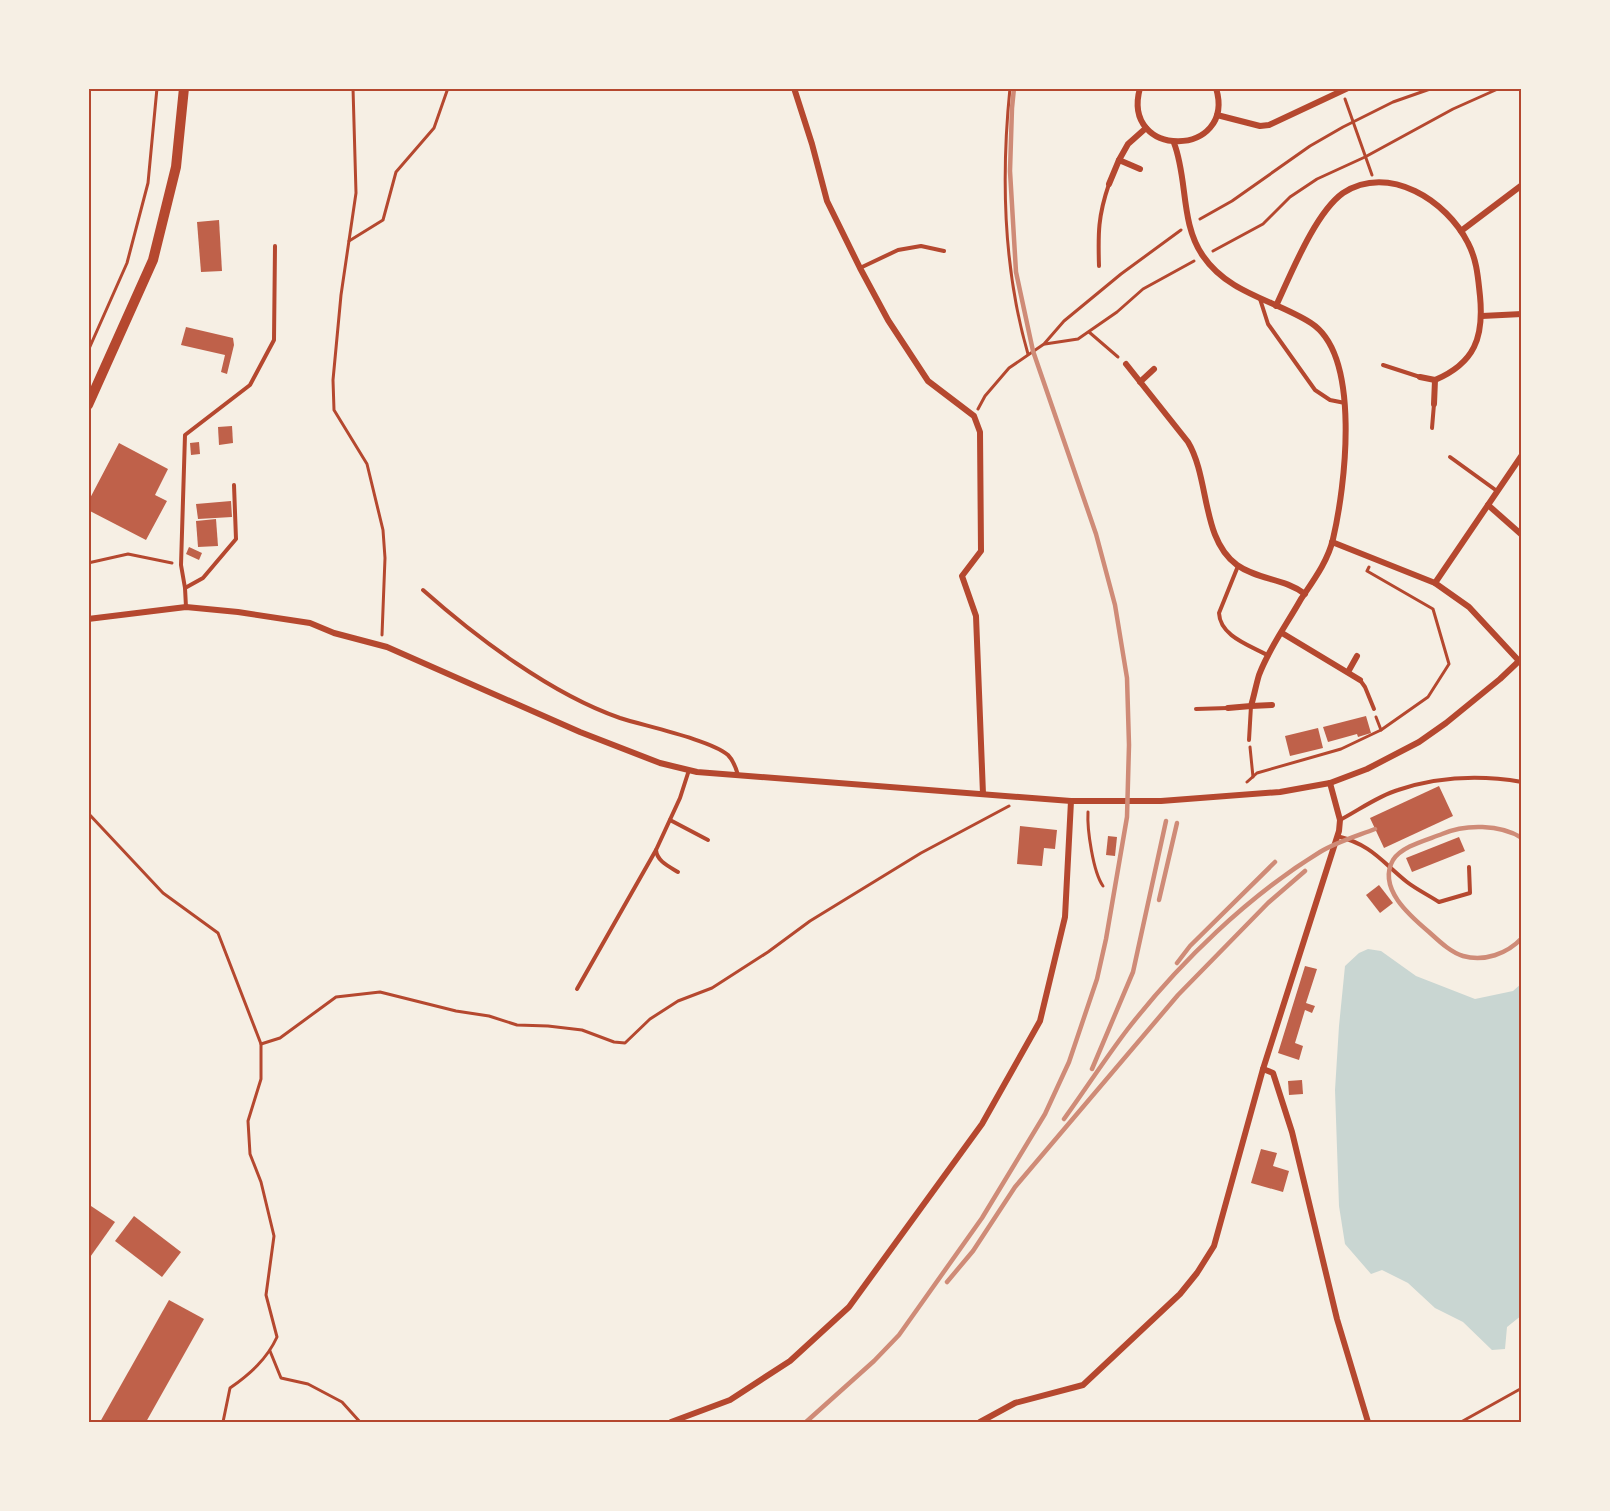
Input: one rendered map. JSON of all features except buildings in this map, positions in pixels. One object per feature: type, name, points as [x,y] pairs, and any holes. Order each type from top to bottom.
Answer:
[{"type":"main road","points":[[88,405],[153,260],[176,167],[184,88]]},
{"type":"street","points":[[794,88],[812,144],[826,201],[888,320],[927,381],[974,416],[980,432],[981,551],[962,576],[975,616],[983,794]]},
{"type":"street","points":[[1140,88],[1137,104],[1146,128],[1161,139],[1174,143],[1197,138],[1209,128],[1217,115],[1216,88]]},
{"type":"street","points":[[1217,115],[1260,126],[1269,125],[1345,90]]},
{"type":"street","points":[[1109,184],[1128,144],[1146,128]]},
{"type":"street","points":[[1174,143],[1179,155],[1184,199],[1190,224],[1203,256],[1230,283],[1312,323],[1327,339],[1338,360],[1345,403],[1341,488],[1332,542],[1321,567],[1268,655],[1259,676],[1251,706]]},
{"type":"street","points":[[1119,160],[1140,169]]},
{"type":"street","points":[[1276,306],[1303,251],[1330,206],[1343,193],[1375,183],[1399,185],[1421,194],[1443,210],[1461,231],[1474,258],[1478,273],[1482,316],[1481,330],[1476,343],[1467,358],[1454,372],[1435,380],[1420,377]]},
{"type":"street","points":[[1461,231],[1521,185]]},
{"type":"street","points":[[1482,316],[1521,314]]},
{"type":"street","points":[[1126,364],[1188,442],[1196,456],[1216,538],[1227,555],[1238,566],[1258,577],[1286,584],[1305,594]]},
{"type":"street","points":[[1140,382],[1154,369]]},
{"type":"street","points":[[1434,404],[1435,380]]},
{"type":"street","points":[[1435,583],[1521,455]]},
{"type":"street","points":[[1488,505],[1521,535]]},
{"type":"street","points":[[88,619],[186,607],[310,623],[334,633],[381,645],[580,732],[660,762],[689,770],[1071,801],[1161,801],[1280,792],[1330,783],[1367,769],[1419,742],[1446,723],[1520,662],[1469,608],[1435,583],[1332,542]]},
{"type":"street","points":[[1281,633],[1360,680]]},
{"type":"street","points":[[1348,672],[1357,656]]},
{"type":"street","points":[[1228,708],[1272,705]]},
{"type":"street","points":[[980,1422],[1015,1403],[1083,1385],[1180,1294],[1214,1246],[1263,1070],[1337,836],[1340,820],[1330,783]]},
{"type":"street","points":[[671,1422],[730,1400],[790,1361],[849,1307],[982,1124],[1040,1021],[1065,917],[1071,801]]},
{"type":"street","points":[[1263,1070],[1273,1073],[1292,1132],[1337,1319],[1368,1422]]},
{"type":"lane","points":[[1099,266],[1098,228],[1101,208],[1109,184]]},
{"type":"lane","points":[[186,607],[181,565],[185,435],[250,385],[274,340],[275,246]]},
{"type":"lane","points":[[860,268],[898,250],[921,246],[944,251]]},
{"type":"lane","points":[[1260,299],[1268,324],[1315,390],[1330,400],[1345,403]]},
{"type":"lane","points":[[1383,365],[1420,377]]},
{"type":"lane","points":[[1432,428],[1434,404]]},
{"type":"lane","points":[[1450,457],[1497,491]]},
{"type":"lane","points":[[185,588],[203,578],[236,539],[234,485]]},
{"type":"lane","points":[[1238,566],[1219,613],[1219,620],[1227,632],[1268,655]]},
{"type":"lane","points":[[423,590],[458,621],[566,694],[618,717],[704,743],[727,754],[738,775]]},
{"type":"lane","points":[[1360,680],[1374,709]]},
{"type":"lane","points":[[1249,740],[1251,706]]},
{"type":"lane","points":[[1196,709],[1228,708]]},
{"type":"lane","points":[[577,988],[656,849],[689,770]]},
{"type":"lane","points":[[1340,820],[1396,790],[1444,779],[1507,779],[1521,782]]},
{"type":"lane","points":[[670,820],[708,840]]},
{"type":"lane","points":[[1337,836],[1358,841],[1374,852],[1407,882],[1439,902],[1470,893],[1469,867]]},
{"type":"lane","points":[[656,849],[663,863],[678,872]]},
{"type":"path","points":[[88,351],[127,263],[148,183],[157,88]]},
{"type":"path","points":[[353,88],[356,193],[341,296],[333,380],[334,410],[367,464],[383,530],[385,558],[382,634]]},
{"type":"path","points":[[349,241],[383,220],[396,172],[434,128],[448,88]]},
{"type":"path","points":[[1010,88],[1006,132],[1005,225],[1016,306],[1028,354]]},
{"type":"path","points":[[974,416],[985,396],[1009,368],[1044,344],[1064,321],[1121,274],[1190,224],[1232,201],[1310,146],[1393,102],[1433,88]]},
{"type":"path","points":[[1044,344],[1078,339],[1143,289],[1263,224],[1290,197],[1317,179],[1365,157],[1453,109],[1500,88]]},
{"type":"path","points":[[1345,90],[1375,183]]},
{"type":"path","points":[[1089,332],[1126,364]]},
{"type":"path","points":[[88,563],[128,554],[181,565]]},
{"type":"path","points":[[1247,782],[1257,773],[1341,749],[1381,730],[1428,697],[1449,664],[1433,609],[1367,571],[1371,558]]},
{"type":"path","points":[[1374,709],[1381,730]]},
{"type":"path","points":[[1249,740],[1253,777]]},
{"type":"path","points":[[261,1044],[280,1038],[336,997],[380,992],[456,1011],[489,1016],[517,1025],[582,1030],[614,1042],[626,1043],[650,1019],[678,1001],[712,988],[768,952],[810,921],[921,853],[1026,797]]},
{"type":"path","points":[[1089,801],[1088,816],[1093,862],[1098,879],[1103,886]]},
{"type":"path","points":[[88,813],[163,893],[218,933],[261,1044],[261,1079],[248,1121],[250,1155],[261,1182],[274,1236],[266,1295],[277,1337],[270,1351],[249,1374],[230,1388],[223,1422]]},
{"type":"path","points":[[270,1351],[280,1378],[308,1384],[342,1402],[360,1422]]},
{"type":"path","points":[[1461,1422],[1521,1388]]},
{"type":"shaded area","points":[[1368,949],[1381,951],[1416,976],[1475,999],[1513,991],[1521,984],[1522,1315],[1507,1327],[1505,1349],[1492,1350],[1463,1322],[1435,1308],[1408,1283],[1382,1270],[1371,1274],[1345,1244],[1339,1206],[1335,1090],[1339,1026],[1345,966],[1359,953]]},
{"type":"railway","points":[[806,1422],[874,1361],[899,1335],[982,1218],[1045,1114],[1069,1062],[1097,979],[1127,817],[1129,745],[1127,678],[1115,605],[1096,534],[1033,351],[1016,272],[1010,171],[1014,88]]},
{"type":"railway","points":[[1092,1069],[1133,972],[1166,821]]},
{"type":"railway","points":[[1159,900],[1177,823]]},
{"type":"railway","points":[[1522,838],[1493,828],[1461,828],[1415,844],[1402,851],[1393,860],[1389,870],[1392,891],[1405,910],[1449,949],[1458,954],[1471,958],[1487,957],[1502,952],[1522,938]]},
{"type":"railway","points":[[1064,1119],[1147,1005],[1216,932],[1267,889],[1320,852],[1375,829]]},
{"type":"railway","points":[[1177,963],[1190,946],[1275,862]]},
{"type":"railway","points":[[947,1282],[973,1251],[1015,1187],[1178,995],[1268,903],[1305,871]]}]
